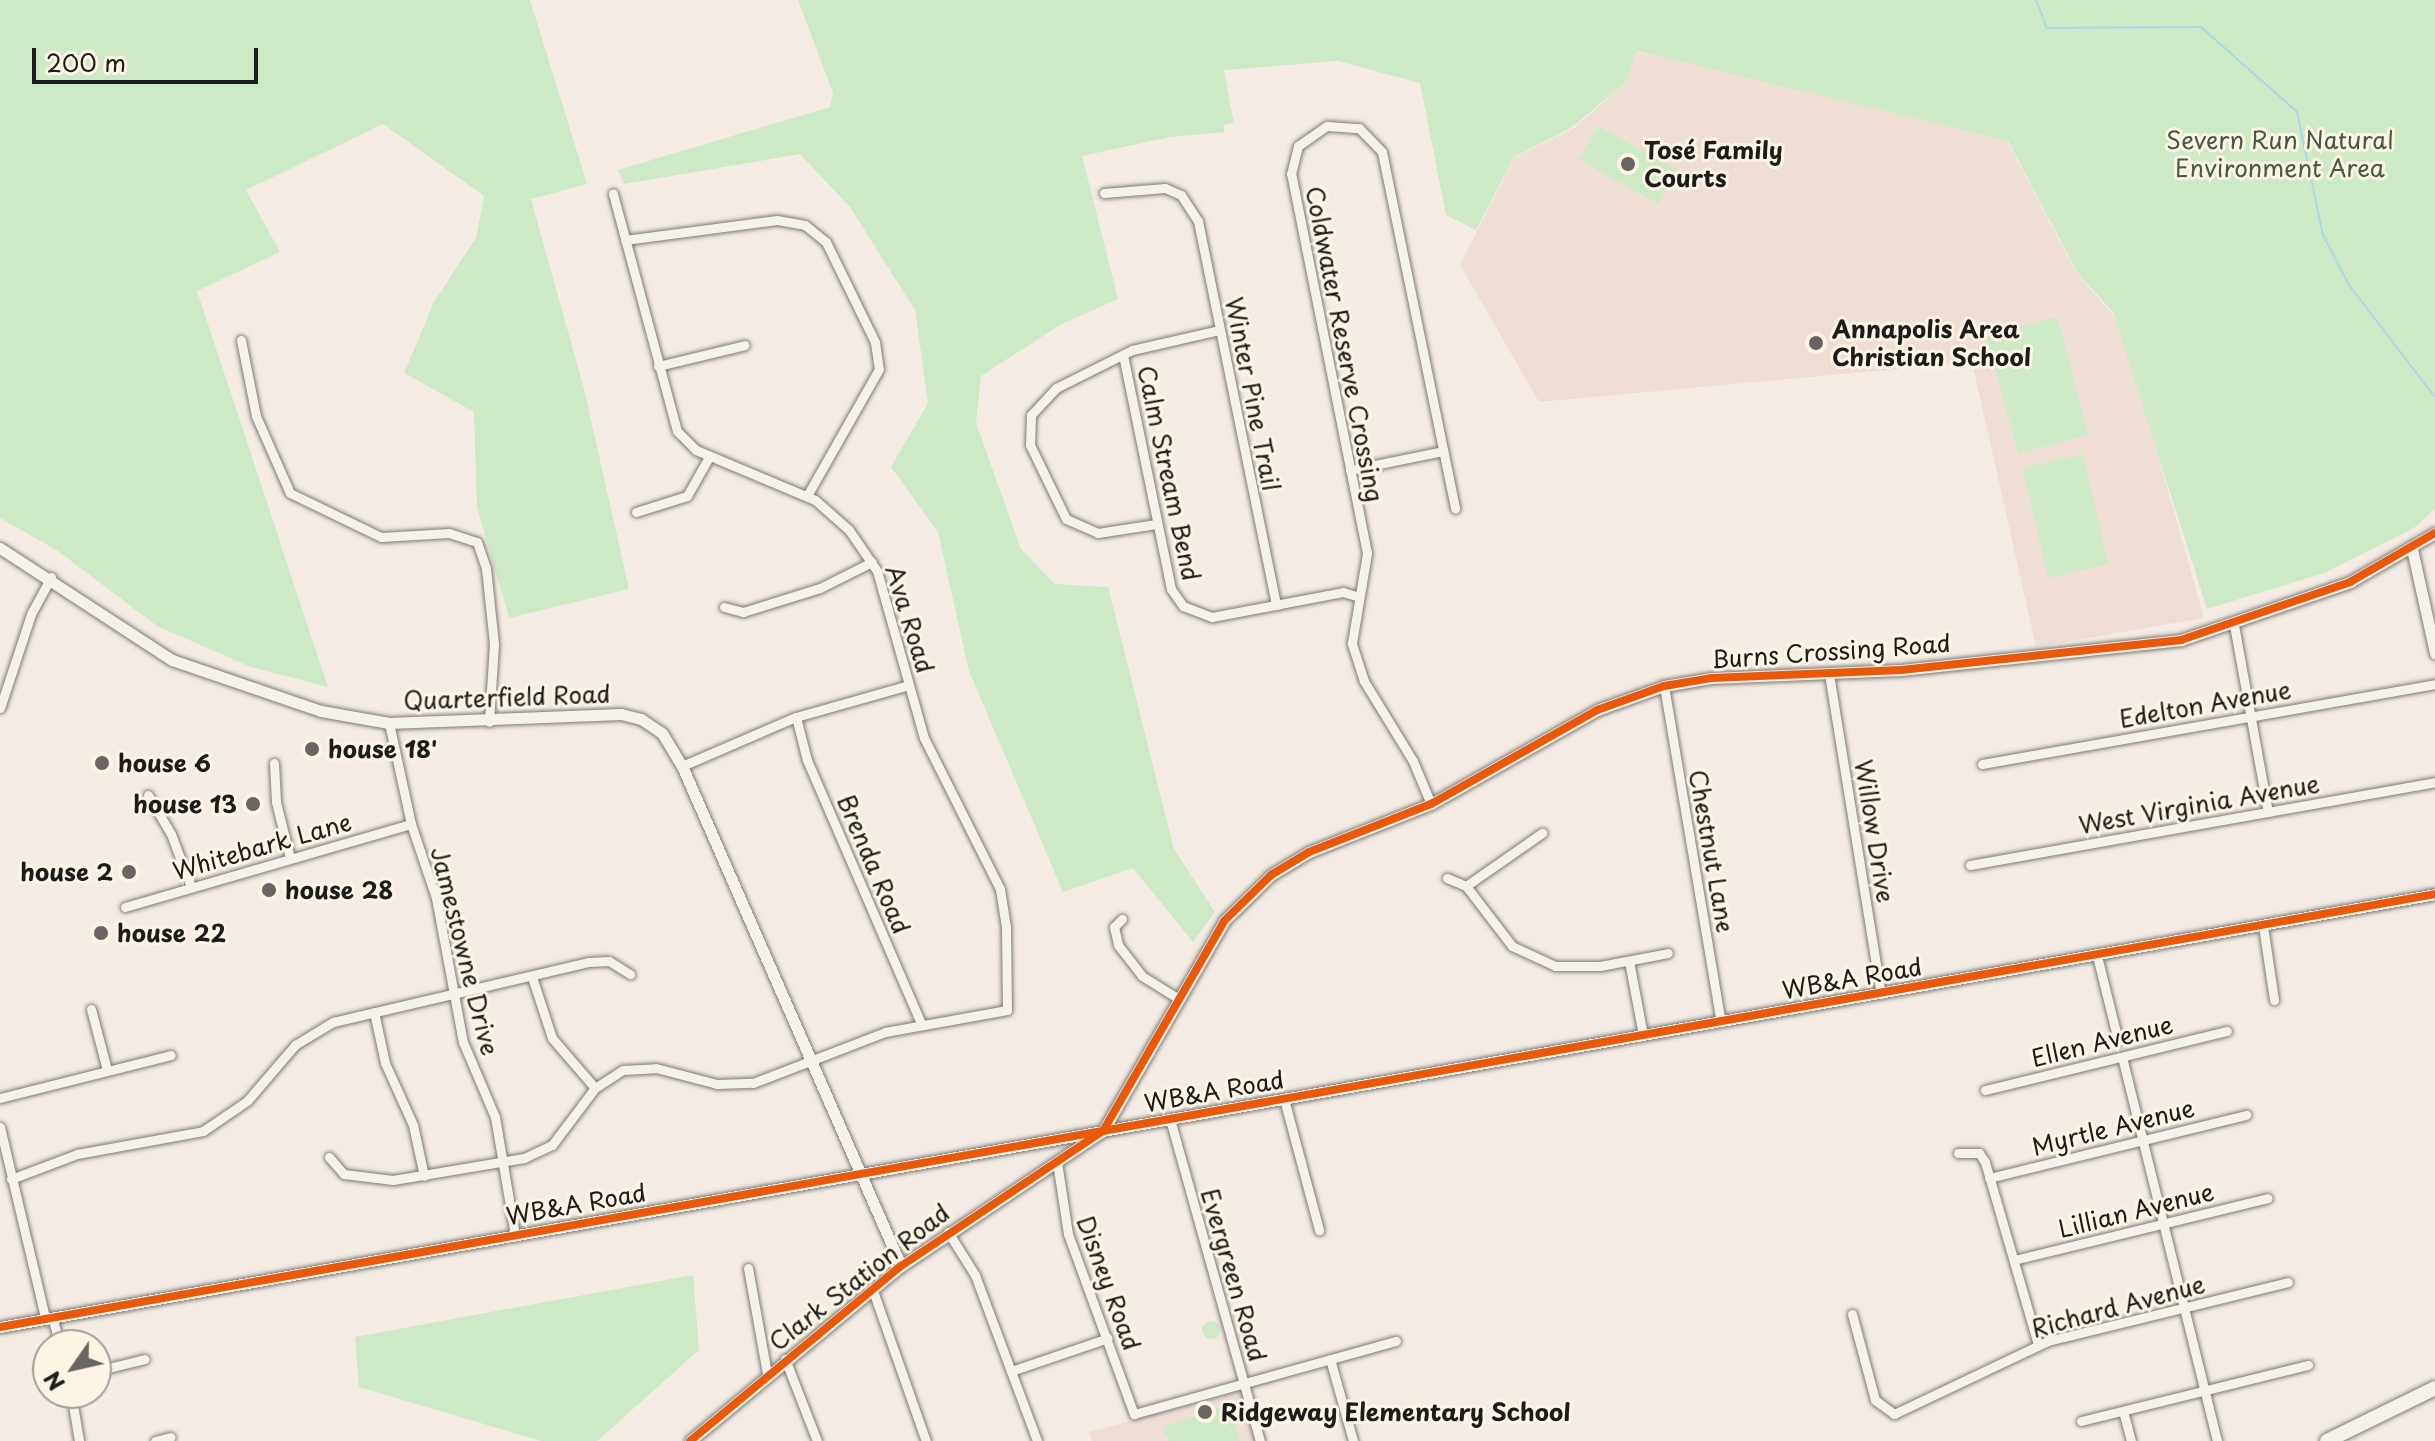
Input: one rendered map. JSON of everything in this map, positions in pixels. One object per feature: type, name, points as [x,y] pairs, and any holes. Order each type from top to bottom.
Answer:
[{"type":"main road","points":[[2327,1441],[2435,1388]]},
{"type":"street","name":"Coldwater Reserve Crossing","points":[[1431,804],[1413,761],[1359,669],[1352,628],[1368,565],[1291,174],[1298,146],[1327,126],[1359,128],[1382,152],[1455,509]]},
{"type":"street","name":"Winter Pine Trail","points":[[1104,193],[1157,188],[1181,195],[1198,221],[1276,605]]},
{"type":"street","name":"Ava Road","points":[[613,193],[677,431],[709,457],[807,496],[849,530],[872,562],[892,609],[924,738],[954,806],[1000,889],[1006,927],[1007,1010],[921,1024]]},
{"type":"street","points":[[625,240],[777,220],[805,225],[826,242],[875,342],[879,369],[807,496]]},
{"type":"street","points":[[1156,524],[1098,533],[1076,526],[1059,507],[1030,445],[1031,415],[1043,397],[1123,355],[1219,330]]},
{"type":"street","points":[[241,340],[256,416],[290,493],[381,537],[463,534],[477,542],[486,568],[494,644],[489,722]]},
{"type":"street","points":[[658,366],[745,345]]},
{"type":"street","name":"Calm Stream Bend","points":[[1123,355],[1171,589],[1188,611],[1212,617],[1343,592],[1359,597]]},
{"type":"street","points":[[1350,470],[1443,451]]},
{"type":"street","points":[[636,512],[687,496],[709,457]]},
{"type":"street","name":"Burns Crossing Road","points":[[1103,1131],[1224,921],[1271,875],[1309,852],[1431,804],[1597,710],[1664,686],[1733,677],[1829,674],[2160,643],[2234,625],[2350,582],[2435,533]]},
{"type":"street","name":"Quarterfield Road","points":[[0,548],[51,577],[190,669],[321,711],[389,723],[629,716],[662,733],[682,766],[901,1266]]},
{"type":"street","points":[[2412,549],[2435,653]]},
{"type":"street","points":[[724,607],[743,612],[795,596],[872,562]]},
{"type":"street","points":[[0,708],[31,614],[51,577]]},
{"type":"street","points":[[2234,625],[2268,812]]},
{"type":"street","name":"Willow Drive","points":[[1829,674],[1881,994]]},
{"type":"street","name":"Edelton Avenue","points":[[1982,764],[2435,684]]},
{"type":"street","points":[[682,766],[796,717],[909,685]]},
{"type":"street","name":"Chestnut Lane","points":[[1664,686],[1721,1022]]},
{"type":"street","name":"Brenda Road","points":[[796,717],[807,760],[921,1024]]},
{"type":"street","name":"Jamestowne Drive","points":[[389,723],[411,824],[436,898],[463,1042],[495,1117],[515,1235]]},
{"type":"street","points":[[274,763],[276,802],[290,858]]},
{"type":"street","name":"West Virginia Avenue","points":[[1970,865],[2435,782]]},
{"type":"street","points":[[148,795],[171,834],[191,887]]},
{"type":"street","name":"Whitebark Lane","points":[[125,907],[411,824]]},
{"type":"street","points":[[1466,886],[1542,833]]},
{"type":"street","points":[[1447,878],[1466,886],[1489,920],[1530,958],[1579,968],[1668,953]]},
{"type":"street","name":"WB&A Road","points":[[0,1327],[2435,894]]},
{"type":"street","points":[[1122,919],[1114,927],[1118,945],[1142,976],[1179,999]]},
{"type":"street","points":[[2263,926],[2274,1000]]},
{"type":"street","points":[[2097,956],[2118,1040]]},
{"type":"street","points":[[11,1179],[77,1154],[203,1131],[238,1110],[282,1058],[310,1035],[333,1022],[453,997],[599,961],[618,964],[630,974]]},
{"type":"street","points":[[1629,961],[1643,1035]]},
{"type":"street","points":[[532,977],[552,1038],[595,1088]]},
{"type":"street","points":[[91,1009],[107,1070]]},
{"type":"street","points":[[374,1012],[385,1063],[413,1125],[424,1176]]},
{"type":"street","points":[[329,1157],[344,1174],[362,1179],[424,1176],[503,1162],[552,1145],[595,1088],[633,1068],[742,1084],[812,1063],[885,1032],[921,1024]]},
{"type":"street","name":"Ellen Avenue","points":[[1985,1090],[2227,1031]]},
{"type":"street","points":[[0,1098],[171,1055]]},
{"type":"street","points":[[2122,1057],[2217,1441]]},
{"type":"street","points":[[1284,1099],[1319,1230]]},
{"type":"street","name":"Myrtle Avenue","points":[[1989,1178],[2246,1115]]},
{"type":"street","name":"Evergreen Road","points":[[1170,1119],[1260,1441]]},
{"type":"street","points":[[0,1127],[11,1179],[53,1329]]},
{"type":"street","name":"Clark Station Road","points":[[690,1441],[704,1436],[767,1374],[901,1266],[1103,1131]]},
{"type":"street","points":[[1958,1153],[1981,1154],[2038,1345]]},
{"type":"street","name":"Disney Road","points":[[1057,1162],[1064,1220],[1134,1414],[1244,1384]]},
{"type":"street","name":"Lillian Avenue","points":[[2014,1260],[2268,1198]]},
{"type":"street","points":[[948,1232],[975,1275],[1037,1441]]},
{"type":"street","points":[[748,1268],[767,1374]]},
{"type":"street","name":"Richard Avenue","points":[[1852,1314],[1873,1395],[1890,1414],[2038,1345],[2288,1282]]},
{"type":"street","points":[[872,1288],[926,1441]]},
{"type":"street","points":[[1011,1371],[1108,1338]]},
{"type":"street","points":[[1244,1384],[1396,1341]]},
{"type":"street","points":[[112,1367],[145,1359]]},
{"type":"street","points":[[785,1359],[817,1441]]},
{"type":"street","points":[[1330,1359],[1353,1441]]},
{"type":"street","points":[[2081,1421],[2308,1365]]},
{"type":"street","points":[[74,1409],[79,1441]]},
{"type":"street","points":[[2123,1411],[2131,1441]]},
{"type":"street","points":[[155,1441],[171,1437]]},
{"type":"shaded area","name":"Annapolis Area Christian School","points":[[1637,52],[1998,124],[2077,274],[2121,324],[2204,618],[2036,647],[1972,362],[1539,402],[1460,265],[1514,158],[1573,129],[1626,82]]},
{"type":"shaded area","name":"Ridgeway Elementary School","points":[[1240,1392],[1254,1441],[1092,1441],[1089,1432]]},
{"type":"green space","points":[[0,0],[530,0],[587,184],[531,199],[584,389],[629,589],[509,618],[477,507],[474,412],[404,373],[434,302],[476,238],[484,196],[383,124],[246,190],[280,252],[197,291],[328,687],[251,667],[157,626],[58,551],[0,518]]},
{"type":"green space","name":"Severn Run Natural Environment Area","points":[[798,0],[2435,0],[2435,509],[2414,528],[2324,573],[2207,609],[2113,312],[2078,274],[2008,141],[1637,51],[1626,82],[1571,128],[1514,157],[1476,230],[1446,215],[1420,83],[1338,61],[1224,70],[1234,123],[1223,125],[1225,132],[1170,137],[1082,156],[1118,299],[1060,325],[981,376],[976,423],[1021,549],[1055,584],[1108,587],[1174,849],[1215,912],[1193,942],[1133,868],[1063,892],[969,671],[938,532],[891,467],[928,403],[915,310],[850,207],[800,154],[624,184],[618,170],[830,107],[833,93]]},
{"type":"green space","name":"Tosé Family Courts","points":[[1598,126],[1678,170],[1659,204],[1579,160]]},
{"type":"green space","points":[[2057,317],[2089,435],[2018,454],[1986,336]]},
{"type":"green space","points":[[2083,454],[2108,564],[2048,578],[2023,468]]},
{"type":"green space","points":[[693,1275],[699,1350],[597,1441],[541,1441],[359,1387],[355,1337]]},
{"type":"green space","points":[[1207,1321],[1215,1321],[1220,1330],[1218,1337],[1207,1339],[1202,1334],[1202,1326]]},
{"type":"green space","points":[[1225,1406],[1232,1411],[1239,1441],[1170,1441],[1165,1434],[1163,1427]]},
{"type":"waterway","points":[[2036,0],[2047,28],[2201,27],[2297,112],[2323,235],[2349,285],[2435,397]]},
{"type":"cycle path","points":[[690,1441],[901,1266],[1103,1131],[1224,921],[1271,875],[1309,852],[1431,804],[1597,710],[1664,686],[1712,678],[1901,670],[2181,640],[2350,582],[2435,533]]},
{"type":"cycle path","points":[[0,1327],[2435,894]]},
{"type":"place","name":"Tosé Family Courts","points":[[1628,164]]},
{"type":"place","name":"Annapolis Area Christian School","points":[[1816,343]]},
{"type":"place","name":"house 18'","points":[[312,749]]},
{"type":"place","name":"house 6","points":[[102,763]]},
{"type":"place","name":"house 13","points":[[253,804]]},
{"type":"place","name":"house 2","points":[[129,872]]},
{"type":"place","name":"house 28","points":[[269,890]]},
{"type":"place","name":"house 22","points":[[101,933]]},
{"type":"place","name":"Ridgeway Elementary School","points":[[1205,1412]]}]
